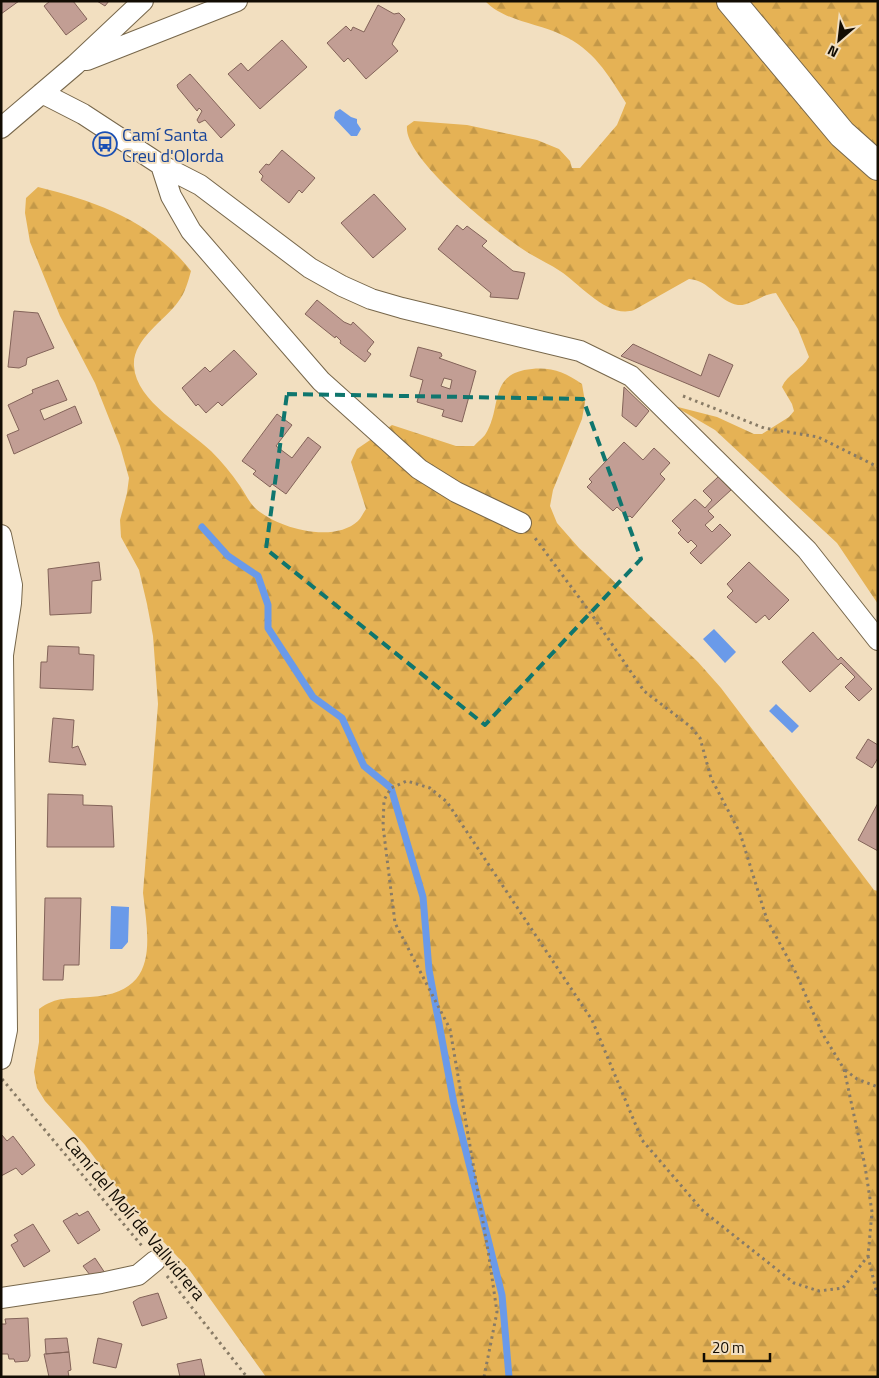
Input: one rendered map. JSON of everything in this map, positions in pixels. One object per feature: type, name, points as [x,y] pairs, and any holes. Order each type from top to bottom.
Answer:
[{"type":"main road","points":[[731,1],[842,134],[878,166]]},
{"type":"street","points":[[1,128],[75,65],[143,1]]},
{"type":"street","points":[[75,65],[237,1]]},
{"type":"street","points":[[42,93],[83,114],[160,165],[200,185],[310,268],[342,286],[371,299],[402,308],[580,351],[631,376],[660,408],[807,550],[878,640]]},
{"type":"street","points":[[160,165],[171,196],[191,231],[321,381],[419,469],[456,492],[521,524]]},
{"type":"street","points":[[1,535],[12,585],[3,654],[7,1030],[1,1059]]},
{"type":"street","points":[[1,1298],[101,1283],[138,1275],[155,1261]]},
{"type":"path","points":[[675,393],[764,428],[818,437],[878,467]]},
{"type":"path","points":[[521,524],[554,562],[644,691],[691,727],[700,738],[712,778],[740,832],[767,920],[796,973],[822,1033],[844,1069],[866,1166],[872,1212],[868,1256],[878,1300]]},
{"type":"path","points":[[484,1377],[497,1312],[450,1029],[395,922],[384,826],[384,800],[390,788],[407,781],[430,788],[448,802],[592,1020],[642,1140],[703,1211],[794,1283],[818,1292],[843,1288],[868,1256]]},
{"type":"path","points":[[844,1069],[858,1079],[878,1087]]},
{"type":"path","name":"Camí del Molí de Vallvidrera","points":[[1,1078],[155,1261],[247,1377]]},
{"type":"highlighted area","points":[[287,394],[583,399],[641,559],[485,725],[266,549]]},
{"type":"green space","points":[[485,1],[878,1],[878,604],[837,543],[715,430],[674,406],[717,417],[754,434],[762,434],[789,417],[794,411],[782,387],[787,379],[809,357],[798,329],[776,293],[766,295],[747,304],[738,305],[725,300],[702,283],[689,279],[634,310],[614,310],[595,299],[560,271],[527,252],[496,230],[455,195],[420,157],[410,140],[407,126],[414,121],[467,125],[537,140],[559,149],[570,161],[572,168],[580,168],[617,125],[626,103],[606,72],[583,47],[562,35],[502,13]]},
{"type":"green space","points":[[38,187],[81,199],[122,216],[159,239],[191,271],[180,299],[143,339],[138,348],[134,366],[137,379],[153,403],[219,459],[255,508],[277,522],[305,531],[320,532],[347,528],[358,521],[366,509],[351,462],[357,449],[392,425],[456,446],[474,446],[485,435],[490,425],[498,393],[508,377],[518,372],[532,369],[546,369],[564,374],[582,384],[585,402],[582,419],[553,490],[550,506],[557,523],[579,548],[698,662],[721,688],[874,890],[878,891],[878,1377],[266,1377],[188,1268],[133,1209],[85,1145],[45,1101],[37,1088],[34,1072],[39,1042],[39,1009],[58,1000],[112,993],[128,986],[139,976],[145,962],[147,930],[143,893],[158,704],[153,636],[147,604],[139,570],[121,537],[120,520],[129,478],[120,446],[95,383],[60,316],[30,242],[25,213],[26,198]]},
{"type":"water","points":[[340,109],[357,119],[361,129],[357,136],[351,136],[334,118],[335,112]]},
{"type":"water","points":[[714,629],[736,652],[725,663],[703,639]]},
{"type":"water","points":[[776,704],[799,726],[792,733],[769,711]]},
{"type":"water","points":[[111,906],[129,907],[128,942],[122,949],[110,949]]},
{"type":"building","points":[[1,1],[19,1],[1,14]]},
{"type":"building","points":[[50,1],[73,1],[87,19],[66,35],[44,6]]},
{"type":"building","points":[[97,1],[109,1],[105,6]]},
{"type":"building","points":[[378,5],[394,14],[399,13],[405,19],[392,44],[398,51],[366,79],[348,58],[344,62],[327,43],[346,26],[351,31],[353,27],[364,32]]},
{"type":"building","points":[[282,40],[307,67],[260,109],[228,74],[241,63],[248,71]]},
{"type":"building","points":[[190,74],[235,125],[221,138],[205,120],[199,123],[197,120],[202,111],[199,108],[197,111],[178,88],[177,85]]},
{"type":"building","points":[[282,150],[315,178],[302,193],[299,190],[289,203],[261,180],[263,176],[259,172],[266,164],[269,165]]},
{"type":"building","points":[[374,194],[406,229],[373,258],[341,223]]},
{"type":"building","points":[[457,225],[463,230],[467,226],[487,241],[482,246],[513,271],[525,273],[518,299],[490,297],[491,293],[438,249]]},
{"type":"building","points":[[317,300],[344,322],[351,325],[353,322],[374,342],[367,351],[371,354],[365,362],[340,343],[341,341],[336,336],[335,338],[305,314]]},
{"type":"building","points":[[14,311],[38,313],[54,348],[27,358],[26,365],[19,368],[8,367]]},
{"type":"building","points":[[633,344],[701,376],[709,354],[733,365],[719,397],[621,356]]},
{"type":"building","points":[[418,347],[441,353],[442,356],[439,358],[476,371],[462,422],[442,416],[444,410],[417,402],[423,380],[410,376]],"holes":[[[444,378],[452,380],[450,389],[441,386]]]},
{"type":"building","points":[[234,350],[257,374],[222,406],[218,402],[206,413],[198,404],[196,406],[182,388],[205,367],[210,372]]},
{"type":"building","points":[[58,380],[67,400],[40,410],[44,420],[75,406],[82,423],[14,454],[7,435],[19,430],[8,405],[33,393],[32,390]]},
{"type":"building","points":[[624,387],[649,411],[636,427],[622,416]]},
{"type":"building","points":[[277,414],[292,425],[276,446],[292,458],[308,437],[321,447],[286,494],[272,484],[270,487],[253,474],[256,471],[242,461]]},
{"type":"building","points":[[624,442],[643,460],[654,448],[670,463],[660,474],[665,479],[632,518],[628,517],[617,507],[613,511],[587,487],[592,482],[589,479]]},
{"type":"building","points":[[718,477],[731,490],[708,511],[714,517],[705,525],[712,532],[720,524],[731,535],[701,564],[690,553],[697,546],[691,540],[688,543],[678,533],[681,530],[672,521],[695,499],[705,508],[712,500],[703,491]]},
{"type":"building","points":[[99,562],[101,580],[92,581],[91,613],[50,615],[48,569]]},
{"type":"building","points":[[749,562],[789,600],[769,620],[765,615],[756,623],[727,597],[733,591],[727,584]]},
{"type":"building","points":[[813,632],[838,660],[841,657],[872,689],[859,701],[845,687],[855,677],[841,663],[810,692],[782,662]]},
{"type":"building","points":[[48,646],[79,647],[79,654],[94,655],[93,690],[40,688],[41,662],[47,662]]},
{"type":"building","points":[[53,718],[74,720],[72,748],[78,746],[86,765],[49,762]]},
{"type":"building","points":[[868,739],[878,745],[878,758],[872,768],[856,758]]},
{"type":"building","points":[[48,794],[83,795],[83,805],[112,806],[114,847],[47,847]]},
{"type":"building","points":[[878,803],[878,851],[858,840]]},
{"type":"building","points":[[45,898],[81,898],[79,965],[64,965],[63,980],[43,980]]},
{"type":"building","points":[[1,1134],[7,1141],[13,1136],[35,1165],[22,1175],[16,1168],[1,1176]]},
{"type":"building","points":[[88,1211],[100,1230],[78,1244],[63,1221],[77,1213],[79,1216]]},
{"type":"building","points":[[33,1224],[50,1251],[24,1267],[11,1245],[18,1241],[14,1235]]},
{"type":"building","points":[[95,1258],[105,1273],[90,1275],[83,1266]]},
{"type":"building","points":[[158,1293],[167,1318],[142,1326],[133,1302],[139,1298]]},
{"type":"building","points":[[28,1318],[30,1356],[28,1361],[15,1362],[14,1359],[9,1359],[8,1354],[1,1354],[1,1324],[6,1324],[5,1319]]},
{"type":"building","points":[[67,1338],[69,1352],[46,1354],[45,1339]]},
{"type":"building","points":[[98,1338],[122,1344],[116,1368],[93,1363]]},
{"type":"building","points":[[69,1352],[71,1370],[68,1371],[69,1377],[49,1377],[44,1354]]},
{"type":"building","points":[[201,1359],[205,1377],[180,1377],[177,1364]]},
{"type":"waterway","points":[[202,527],[228,556],[258,576],[268,605],[268,628],[313,697],[342,718],[364,766],[391,788],[423,897],[429,970],[454,1104],[502,1295],[509,1377]]},
{"type":"place","name":"Camí Santa Creu d'Olorda","points":[[105,144]]}]
